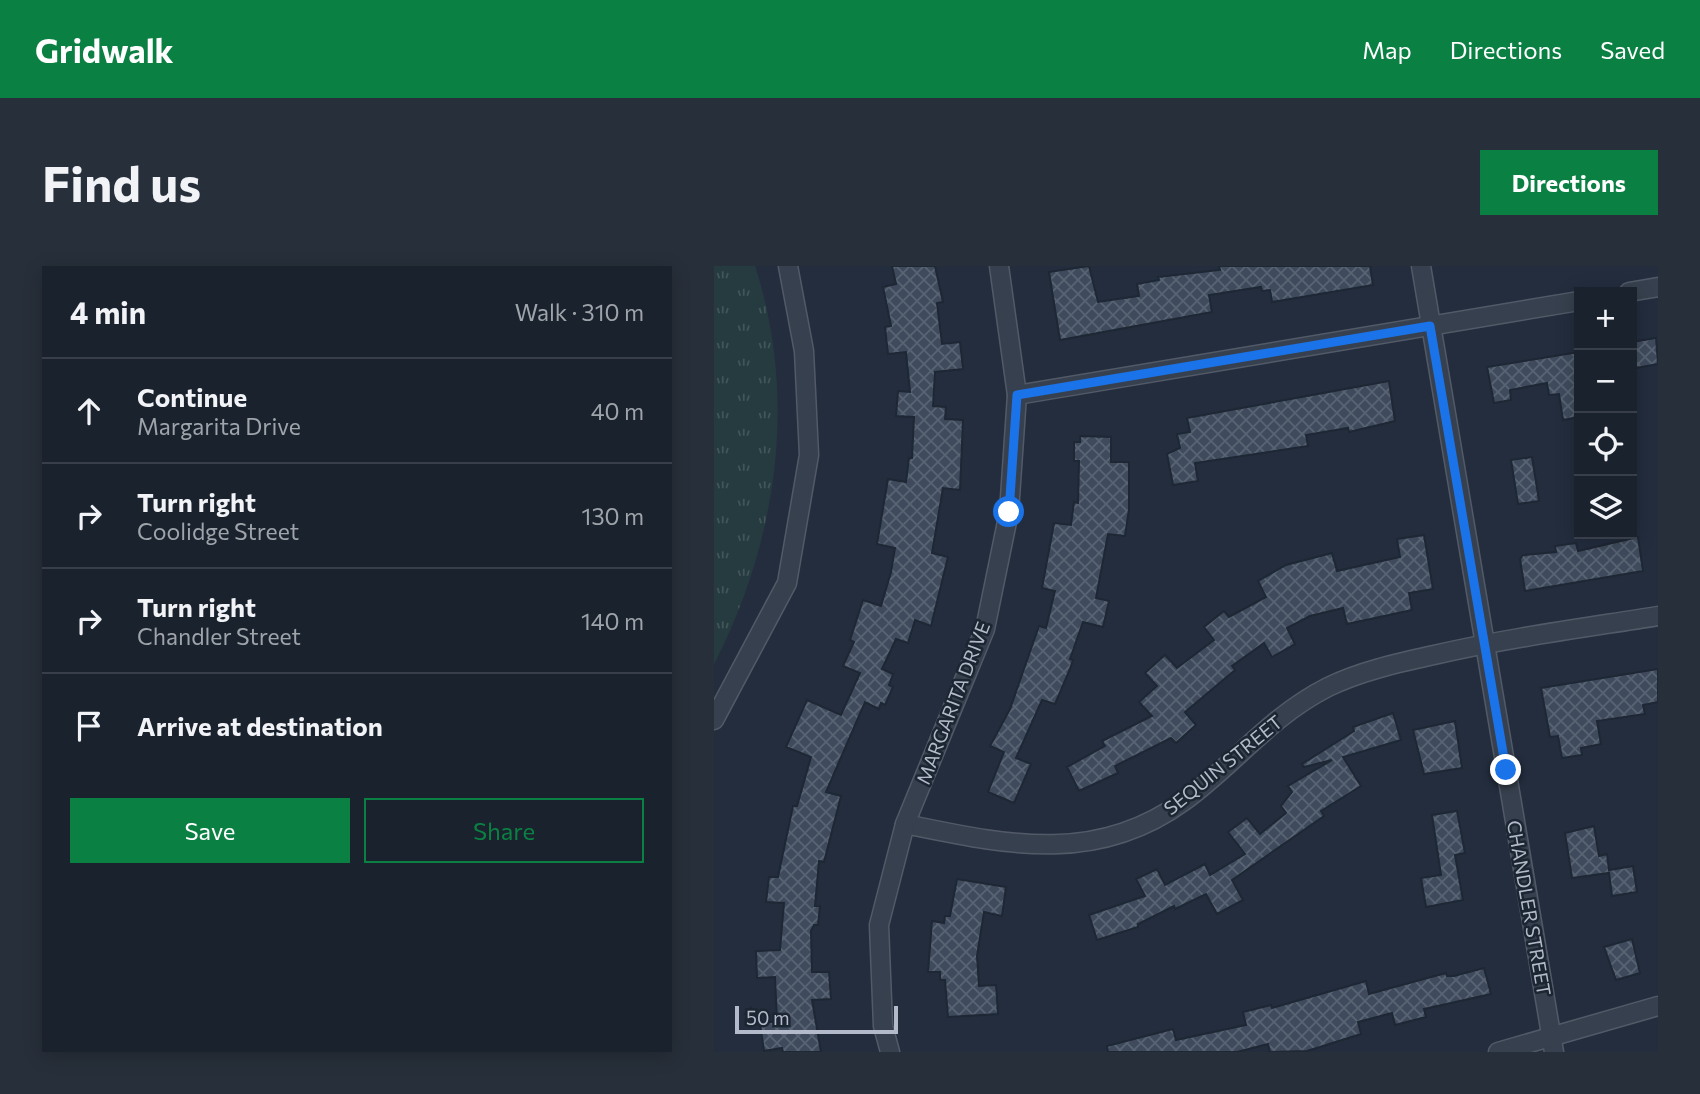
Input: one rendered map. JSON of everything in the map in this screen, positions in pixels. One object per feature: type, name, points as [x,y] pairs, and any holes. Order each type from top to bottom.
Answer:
[{"type":"street","points":[[714,720],[787,583],[810,455],[804,351],[788,266]]},
{"type":"street","name":"MARGARITA DRIVE","points":[[890,1052],[883,1026],[879,925],[905,824],[985,629],[1009,512],[1017,395],[999,266]]},
{"type":"street","name":"CHANDLER STREET","points":[[1421,266],[1553,1045]]},
{"type":"street","points":[[1637,291],[1658,287]]},
{"type":"street","points":[[1017,395],[1574,302]]},
{"type":"street","name":"SEQUIN STREET","points":[[905,824],[999,843],[1047,846],[1093,842],[1141,828],[1184,801],[1271,723],[1329,687],[1383,666],[1484,643],[1658,616]]},
{"type":"street","points":[[1498,1052],[1553,1045],[1658,1006]]},
{"type":"green space","points":[[714,266],[755,266],[768,316],[776,367],[778,418],[766,520],[736,617],[714,664]]},
{"type":"building","points":[[892,266],[935,266],[943,302],[937,303],[942,344],[960,342],[963,369],[935,372],[933,406],[946,407],[945,419],[963,420],[960,490],[943,488],[932,553],[948,557],[931,626],[915,620],[908,643],[896,639],[882,669],[893,674],[889,685],[893,687],[885,705],[881,703],[879,709],[865,702],[826,792],[841,796],[824,862],[819,861],[815,906],[820,906],[818,925],[814,925],[811,931],[812,972],[829,972],[831,999],[812,1000],[821,1052],[783,1052],[782,1048],[764,1051],[760,1024],[777,1021],[775,977],[757,978],[756,951],[780,950],[784,903],[766,902],[769,877],[778,877],[793,806],[797,806],[811,757],[786,747],[807,700],[841,715],[860,673],[843,666],[854,642],[850,640],[863,600],[881,606],[891,572],[895,548],[877,544],[888,479],[906,482],[909,458],[912,458],[914,417],[896,416],[898,391],[910,392],[906,352],[888,354],[885,327],[891,326],[883,287],[896,284]]},
{"type":"building","points":[[1089,266],[1098,302],[1139,296],[1137,284],[1159,280],[1158,277],[1220,270],[1219,266],[1370,266],[1373,285],[1272,302],[1270,290],[1262,291],[1261,287],[1209,295],[1212,312],[1060,340],[1049,272]]},
{"type":"building","points":[[1656,338],[1658,364],[1637,368],[1637,341]]},
{"type":"building","points":[[1574,353],[1574,418],[1563,420],[1559,394],[1549,395],[1547,383],[1510,390],[1511,400],[1494,403],[1487,367]]},
{"type":"building","points":[[1389,381],[1395,421],[1349,432],[1348,428],[1306,435],[1308,446],[1195,463],[1198,481],[1173,485],[1167,454],[1180,448],[1177,434],[1190,432],[1187,418]]},
{"type":"building","points":[[1080,436],[1111,437],[1111,462],[1129,462],[1129,509],[1125,536],[1108,534],[1096,598],[1109,601],[1103,627],[1083,622],[1070,659],[1073,660],[1070,669],[1055,704],[1042,700],[1016,758],[1031,764],[1014,803],[988,792],[1004,752],[990,746],[1010,709],[1039,626],[1046,628],[1055,591],[1042,588],[1054,523],[1071,525],[1074,502],[1078,503],[1079,461],[1074,461],[1074,442],[1080,442]]},
{"type":"building","points":[[1532,457],[1539,501],[1518,504],[1511,460]]},
{"type":"building","points":[[1424,535],[1433,589],[1409,593],[1412,610],[1347,624],[1343,608],[1310,616],[1287,628],[1295,644],[1272,657],[1264,643],[1232,666],[1235,670],[1185,712],[1196,725],[1176,743],[1171,738],[1115,766],[1118,773],[1079,791],[1067,767],[1105,746],[1102,741],[1152,716],[1139,702],[1157,686],[1145,673],[1165,655],[1177,668],[1214,640],[1204,627],[1224,611],[1229,617],[1266,597],[1258,581],[1286,565],[1332,553],[1337,571],[1400,557],[1397,539]]},
{"type":"building","points":[[1637,537],[1643,571],[1525,591],[1520,559],[1523,555],[1556,552],[1555,546],[1576,543],[1578,551]]},
{"type":"building","points":[[1658,669],[1658,702],[1643,705],[1645,714],[1597,721],[1601,744],[1581,748],[1582,755],[1562,758],[1558,736],[1550,737],[1541,688]]},
{"type":"building","points":[[1393,713],[1401,740],[1343,757],[1361,786],[1321,811],[1324,816],[1232,880],[1243,900],[1217,914],[1206,894],[1175,909],[1174,906],[1138,924],[1138,927],[1097,940],[1089,915],[1145,896],[1136,879],[1157,869],[1165,885],[1205,864],[1210,875],[1245,854],[1228,832],[1247,818],[1260,834],[1286,813],[1281,806],[1292,792],[1288,786],[1332,760],[1304,767],[1302,764],[1354,731],[1353,727]]},
{"type":"building","points":[[1455,721],[1462,768],[1424,774],[1413,730]]},
{"type":"building","points":[[1457,811],[1465,853],[1455,855],[1463,900],[1426,907],[1421,878],[1441,875],[1432,815]]},
{"type":"building","points":[[1594,826],[1599,856],[1607,854],[1609,870],[1633,866],[1637,892],[1612,896],[1609,873],[1572,878],[1565,833]]},
{"type":"building","points":[[957,879],[1006,887],[1002,916],[984,912],[977,956],[979,986],[996,985],[998,1014],[948,1017],[945,980],[940,980],[940,972],[928,972],[932,921],[944,923],[945,916],[950,916]]},
{"type":"building","points":[[1632,939],[1640,973],[1616,980],[1604,947]]},
{"type":"building","points":[[1484,968],[1491,994],[1424,1009],[1426,1017],[1395,1025],[1392,1013],[1358,1022],[1361,1034],[1307,1051],[1270,1052],[1268,1044],[1237,1052],[1108,1052],[1107,1046],[1173,1029],[1176,1040],[1246,1025],[1243,1012],[1271,1005],[1272,1008],[1366,981],[1369,994],[1446,973],[1447,976],[1454,976]]},
{"type":"route","points":[[1009,512],[1017,395],[1430,326],[1506,770]]}]
